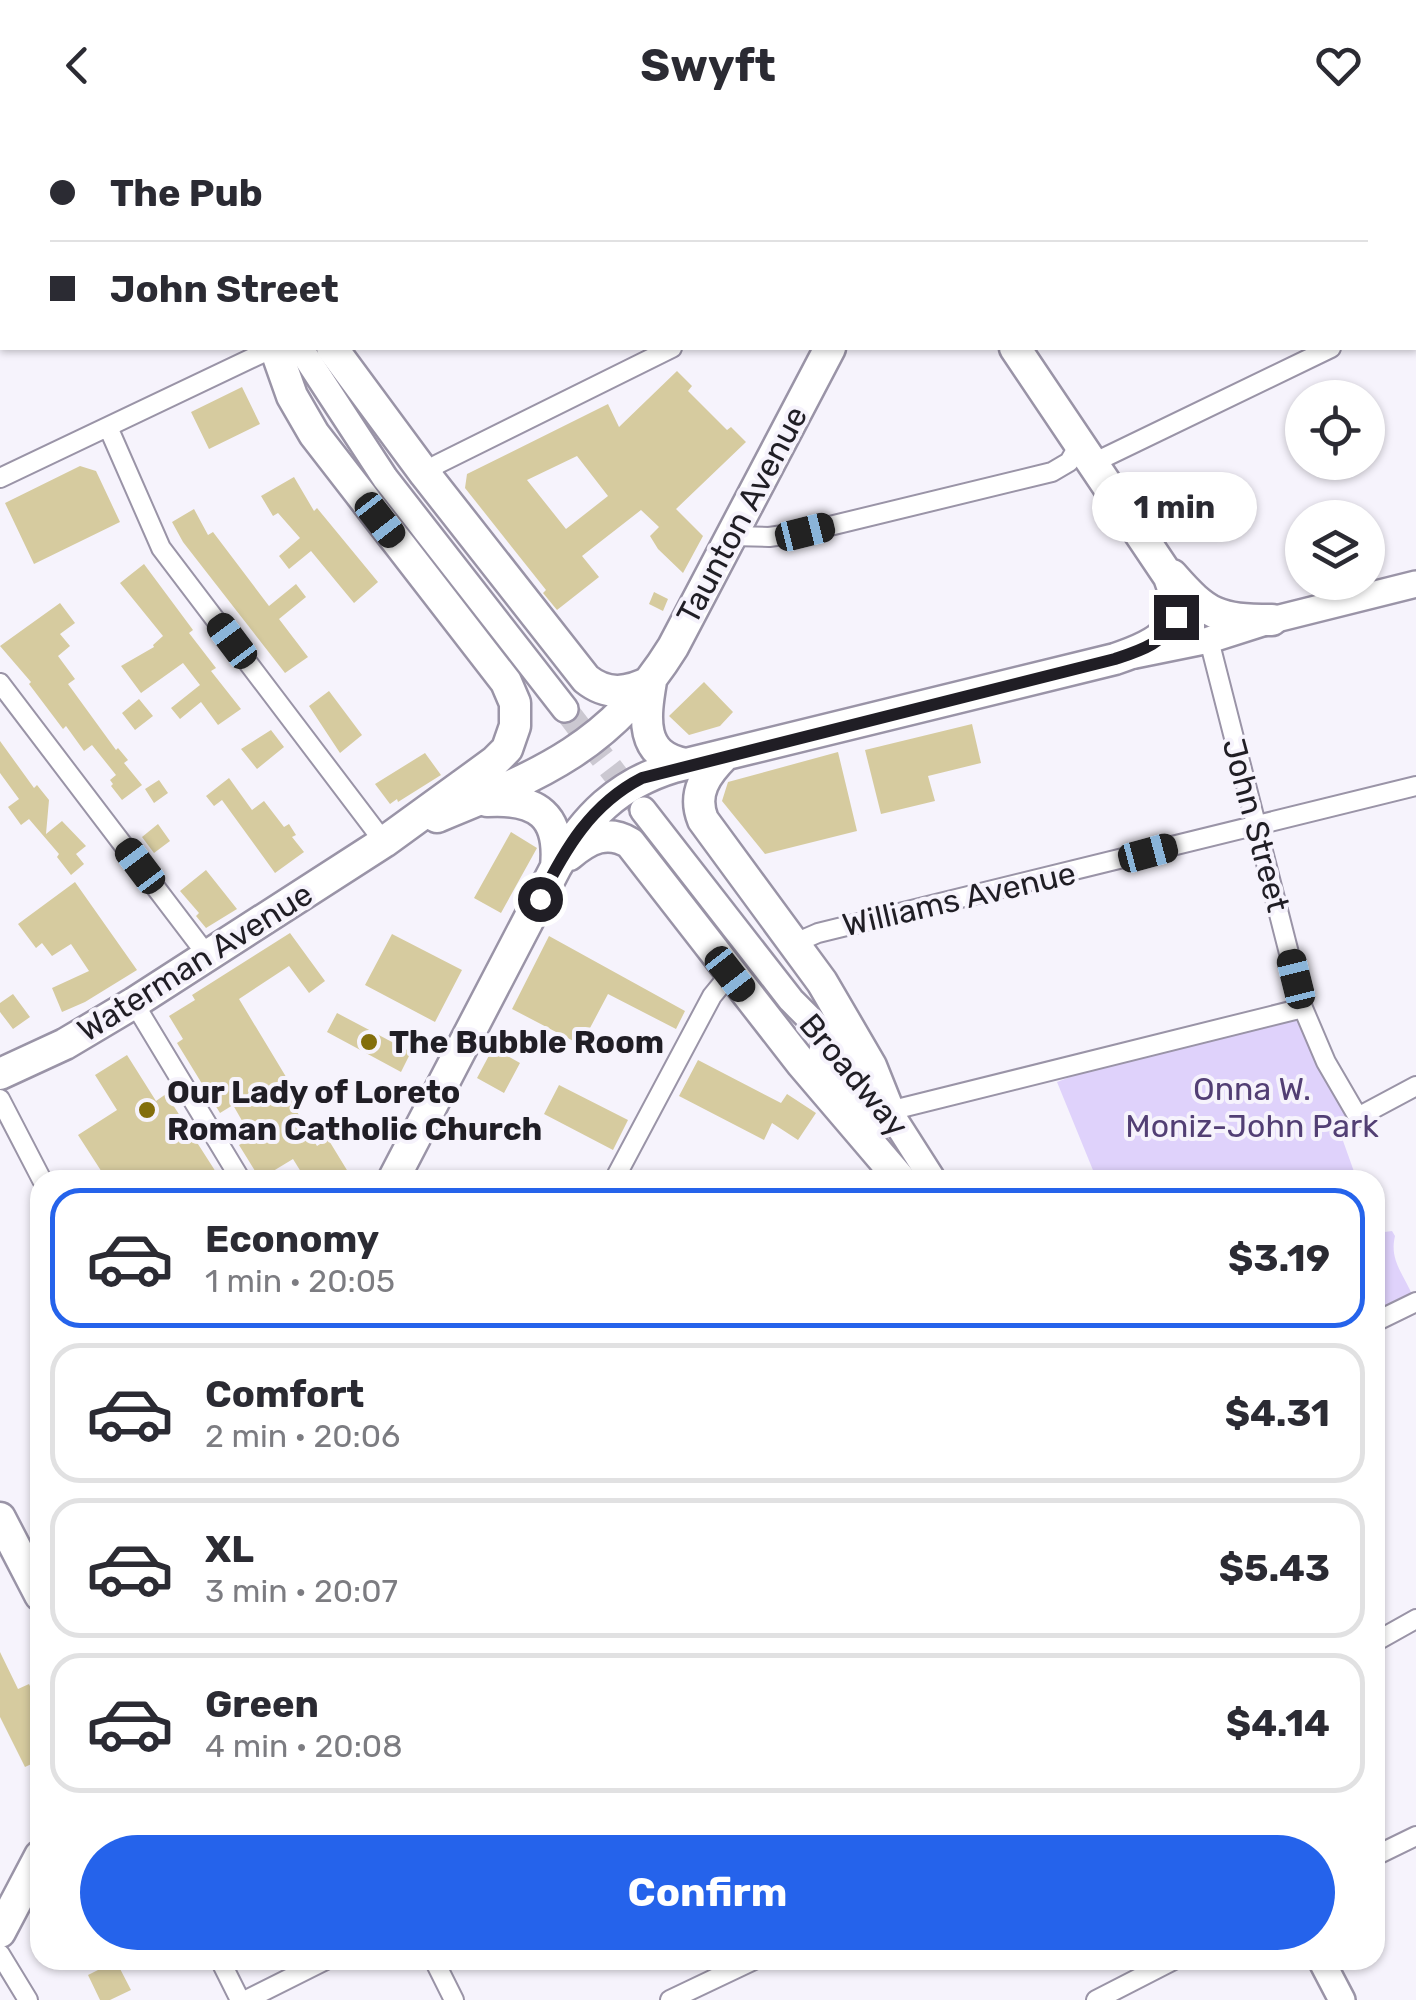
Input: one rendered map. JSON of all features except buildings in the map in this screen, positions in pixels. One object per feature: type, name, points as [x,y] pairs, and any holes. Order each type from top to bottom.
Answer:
[{"type":"highway","points":[[276,350],[292,396],[314,434],[502,676],[515,703],[513,734],[501,755],[384,842]]},
{"type":"highway","points":[[333,350],[586,680],[598,688],[618,692],[651,680],[648,736],[662,754],[686,764]]},
{"type":"highway","name":"Taunton Avenue","points":[[384,842],[531,778],[575,753],[618,717],[651,680],[673,647],[829,350]]},
{"type":"highway","points":[[398,1170],[556,868],[580,830],[606,801],[642,778],[686,764],[1115,659],[1155,642],[1174,623],[1174,590],[1159,561],[1016,350]]},
{"type":"highway","points":[[1159,561],[1211,613],[1232,620],[1272,620]]},
{"type":"highway","points":[[725,755],[702,783],[700,812],[712,834],[795,943],[863,1051],[889,1111]]},
{"type":"highway","points":[[470,804],[508,801],[537,809],[556,832],[556,868]]},
{"type":"highway","points":[[556,868],[592,839],[608,836],[630,843],[730,974],[896,1170]]},
{"type":"highway","name":"Waterman Avenue","points":[[2,1075],[75,1039],[384,842]]},
{"type":"highway","points":[[0,1518],[30,1576]]},
{"type":"highway","points":[[0,1932],[30,1875]]},
{"type":"main road","points":[[277,350],[339,432],[384,478]]},
{"type":"main road","points":[[301,350],[384,478],[564,709]]},
{"type":"main road","points":[[1115,659],[1209,640],[1416,584]]},
{"type":"main road","points":[[643,810],[791,1000]]},
{"type":"main road","name":"Broadway","points":[[791,1000],[827,1036],[889,1111],[927,1170]]},
{"type":"main road","name":"Broadway","points":[[791,1000],[898,1170]]},
{"type":"main road","points":[[1326,1970],[1342,2000]]},
{"type":"street","points":[[0,478],[271,350]]},
{"type":"street","points":[[425,474],[668,350]]},
{"type":"street","points":[[731,536],[805,532],[1052,472],[1086,453],[1326,350]]},
{"type":"street","points":[[108,427],[161,548],[384,842]]},
{"type":"street","name":"John Street","points":[[1209,640],[1303,1008],[1326,1062],[1358,1117],[1416,1086]]},
{"type":"street","points":[[0,682],[207,955]]},
{"type":"street","name":"Williams Avenue","points":[[795,943],[818,933],[1416,786]]},
{"type":"street","points":[[619,1170],[712,996],[730,974]]},
{"type":"street","points":[[134,1002],[235,1170]]},
{"type":"street","points":[[889,1111],[1303,1008]]},
{"type":"street","points":[[2,1075],[38,1170]]},
{"type":"street","points":[[1385,1317],[1416,1302]]},
{"type":"street","points":[[1385,1637],[1416,1620]]},
{"type":"street","points":[[1385,1851],[1416,1836]]},
{"type":"street","points":[[0,1954],[28,2000]]},
{"type":"street","points":[[226,1970],[243,2000],[305,1970]]},
{"type":"street","points":[[439,1970],[454,2000]]},
{"type":"street","points":[[670,2000],[733,1970]]},
{"type":"street","points":[[1096,2000],[1154,1970]]},
{"type":"green space","name":"Onna W. Moniz-John Park","points":[[1297,1016],[1347,1112],[1348,1130],[1342,1138],[1353,1170],[1093,1170],[1057,1082],[1170,1039]]},
{"type":"green space","points":[[1392,1231],[1395,1236],[1396,1260],[1413,1297],[1385,1311],[1385,1232]]},
{"type":"tunnel","points":[[565,709],[638,804]]},
{"type":"place","name":"The Bubble Room","points":[[369,1042]]},
{"type":"place","name":"Our Lady of Loreto Roman Catholic Church","points":[[147,1110]]},
{"type":"route","points":[[540,899],[588,819],[623,788],[642,778],[1115,659],[1155,642],[1176,617]]}]
